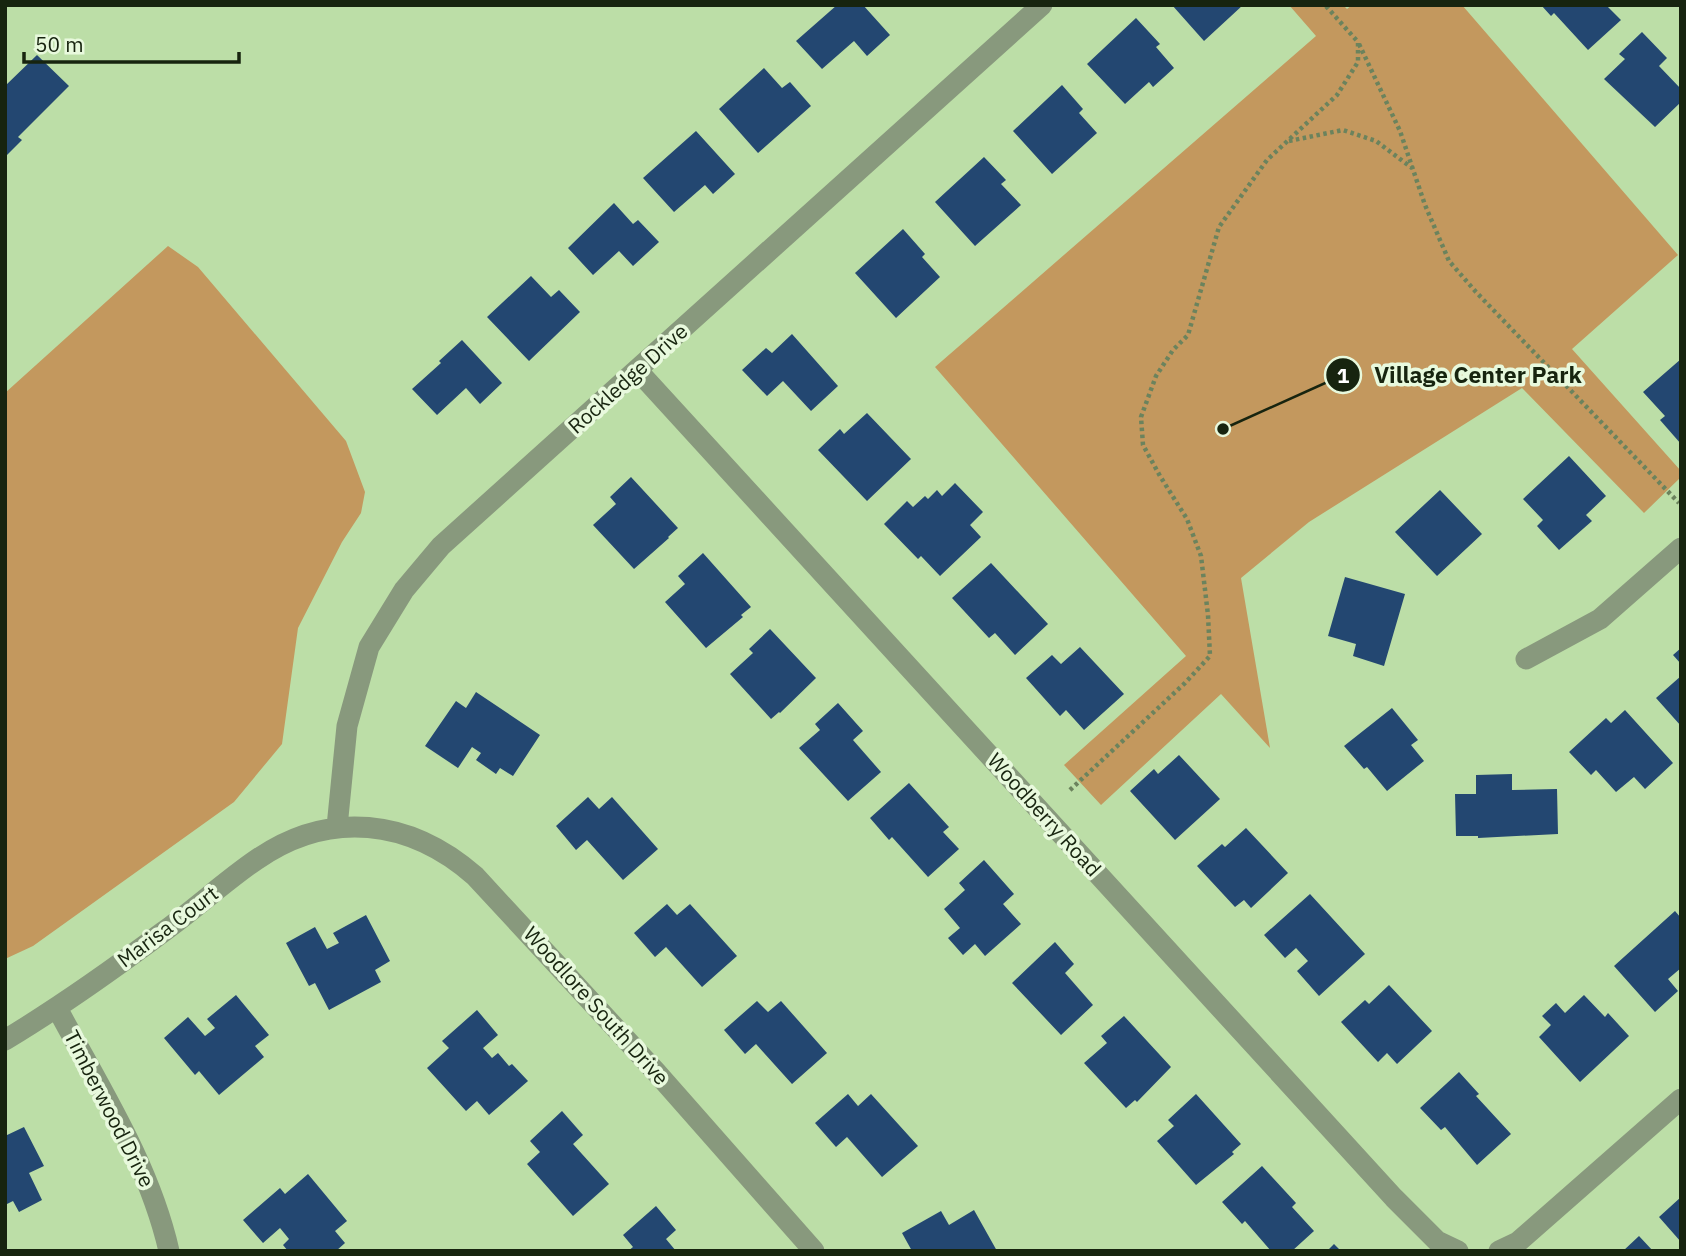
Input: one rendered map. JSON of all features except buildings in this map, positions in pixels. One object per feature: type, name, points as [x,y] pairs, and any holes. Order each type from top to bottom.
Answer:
[{"type":"street","name":"Rockledge Drive","points":[[337,827],[347,726],[369,648],[404,590],[441,547],[1042,5]]},
{"type":"street","name":"Woodberry Road","points":[[638,371],[1394,1198],[1437,1241],[1458,1251]]},
{"type":"street","points":[[1526,659],[1600,619],[1681,548]]},
{"type":"street","name":"Marisa Court","points":[[5,1040],[57,1008],[163,932],[257,859],[303,837],[337,827]]},
{"type":"street","name":"Woodlore South Drive","points":[[337,827],[366,827],[415,838],[443,850],[475,876],[657,1073],[814,1251]]},
{"type":"street","name":"Timberwood Drive","points":[[57,1008],[147,1178],[169,1251]]},
{"type":"street","points":[[1499,1251],[1518,1242],[1681,1099]]},
{"type":"path","points":[[1325,5],[1358,42],[1400,131],[1425,205],[1449,261],[1679,503]]},
{"type":"path","points":[[1070,790],[1185,683],[1210,656],[1201,556],[1187,519],[1143,445],[1142,417],[1156,376],[1173,349],[1188,335],[1219,228],[1267,160],[1337,95],[1358,62],[1358,42]]},
{"type":"path","points":[[1288,141],[1346,131],[1376,141],[1413,169]]},
{"type":"shaded area","points":[[1289,5],[1343,5],[1347,9],[1352,5],[1462,5],[1678,255],[1572,349],[1681,471],[1681,477],[1644,513],[1522,388],[1309,522],[1241,578],[1270,748],[1221,694],[1101,805],[1064,765],[1186,656],[935,367],[1316,36]]},
{"type":"shaded area","points":[[168,246],[198,267],[346,441],[365,492],[361,513],[342,542],[298,628],[282,744],[234,802],[33,946],[5,959],[5,393]]},
{"type":"place","name":"Village Center Park","points":[[1223,429]]}]
